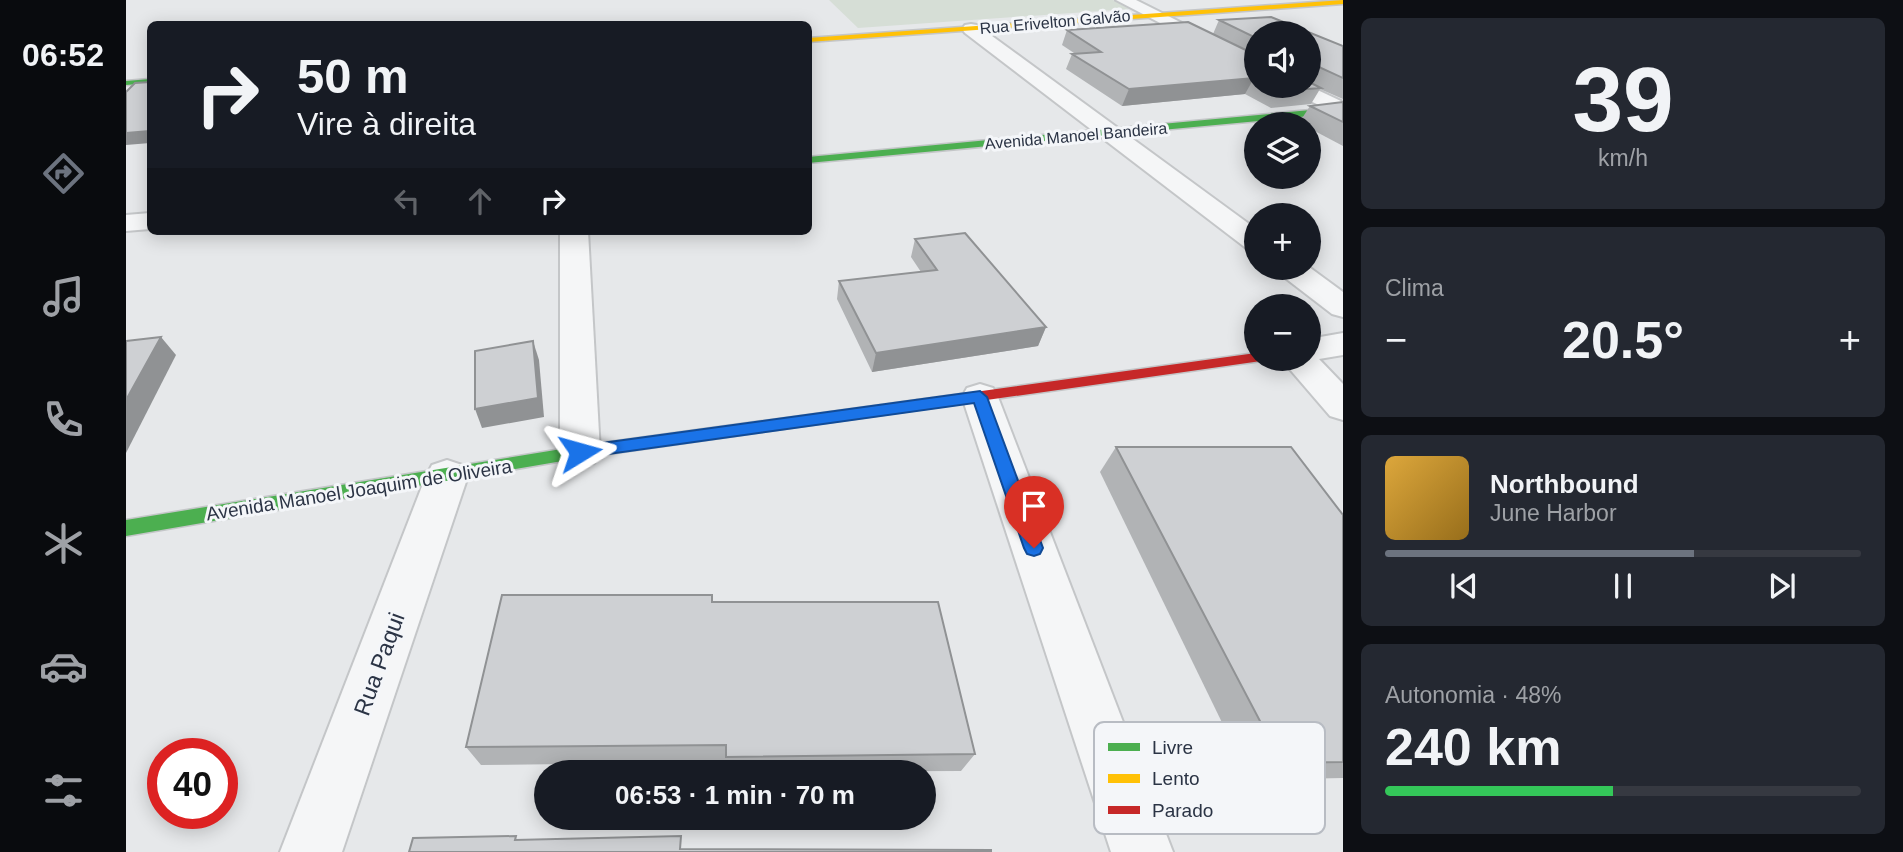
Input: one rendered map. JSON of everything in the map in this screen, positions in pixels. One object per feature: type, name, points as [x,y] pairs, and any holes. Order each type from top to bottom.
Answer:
[{"type":"street","points":[[1124,0],[1244,61]]},
{"type":"street","name":"Rua Erivelton Galvão","points":[[812,40],[1343,2]]},
{"type":"street","points":[[971,29],[1244,233]]},
{"type":"street","points":[[126,83],[147,81]]},
{"type":"street","points":[[1318,98],[1342,110]]},
{"type":"street","name":"Avenida Manoel Bandeira","points":[[812,160],[1342,110]]},
{"type":"street","points":[[126,223],[147,220]]},
{"type":"street","points":[[574,235],[580,452]]},
{"type":"street","points":[[1307,280],[1343,307]]},
{"type":"street","points":[[1321,348],[1343,344]]},
{"type":"street","name":"Avenida Manoel Joaquim de Oliveira","points":[[126,527],[580,452],[1244,360]]},
{"type":"street","points":[[1309,371],[1343,407]]},
{"type":"street","points":[[980,397],[1096,722]]},
{"type":"street","name":"Rua Paqui","points":[[311,852],[447,476]]},
{"type":"street","points":[[1136,834],[1142,852]]},
{"type":"shaded area","points":[[829,0],[1113,0],[1129,9],[858,28]]},
{"type":"building","points":[[1271,17],[1281,21],[1244,21],[1244,32],[1219,20]]},
{"type":"building","points":[[1188,22],[1244,49],[1244,79],[1129,89],[1072,54],[1101,52],[1067,30]]},
{"type":"building","points":[[1321,37],[1343,46],[1343,78],[1321,68]]},
{"type":"building","points":[[147,82],[147,131],[126,133],[126,92],[135,83]]},
{"type":"building","points":[[1343,102],[1343,122],[1310,106]]},
{"type":"building","points":[[965,233],[1046,327],[876,353],[839,281],[937,270],[915,239]]},
{"type":"building","points":[[161,337],[126,400],[126,341]]},
{"type":"building","points":[[533,341],[538,398],[475,409],[475,351]]},
{"type":"building","points":[[1116,447],[1291,447],[1343,515],[1343,762],[1325,762],[1325,722],[1260,722]]},
{"type":"building","points":[[502,595],[712,595],[712,602],[938,602],[975,754],[726,757],[726,745],[466,747]]},
{"type":"building","points":[[516,836],[515,840],[681,836],[680,849],[991,852],[409,852],[413,838]]},
{"type":"traffic: fast","points":[[126,83],[147,81]]},
{"type":"traffic: fast","points":[[812,160],[1343,110]]},
{"type":"traffic: fast","points":[[126,528],[580,452]]},
{"type":"traffic: slow","points":[[812,40],[1343,2]]},
{"type":"traffic: slow","points":[[580,452],[917,405]]},
{"type":"traffic: jam","points":[[917,405],[1244,360]]},
{"type":"route","points":[[580,452],[980,397],[1034,548]]}]
